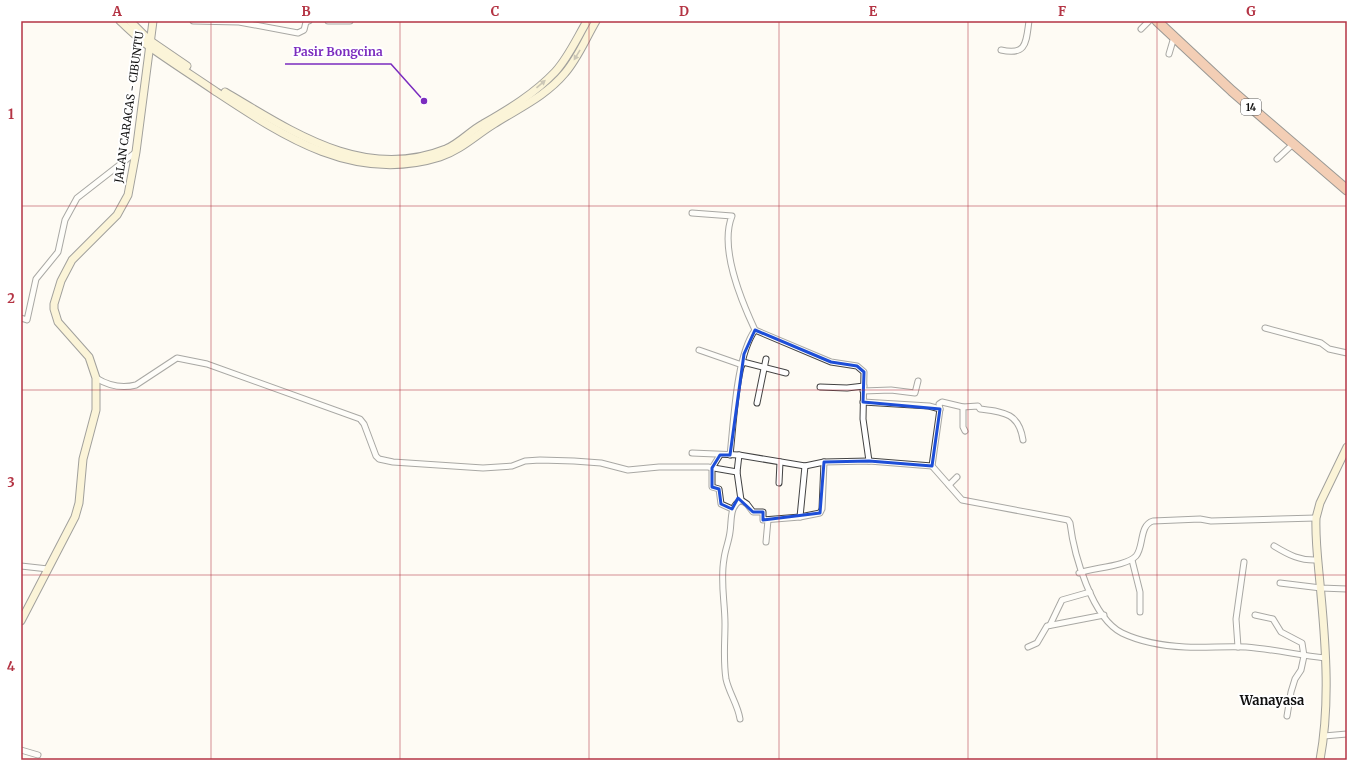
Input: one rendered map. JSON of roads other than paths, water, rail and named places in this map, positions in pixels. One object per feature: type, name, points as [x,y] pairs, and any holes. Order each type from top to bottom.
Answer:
[{"type":"highway","name":"14","points":[[1157,21],[1293,144],[1347,190]]},
{"type":"main road","points":[[120,21],[252,115],[298,143],[330,156],[363,163],[403,164],[426,161],[452,153],[542,94],[566,72],[596,21]]},
{"type":"main road","points":[[130,21],[149,43],[216,87],[300,137],[332,150],[355,156],[395,159],[434,153],[447,148],[524,99],[555,72],[567,56],[587,21]]},
{"type":"main road","name":"JALAN CARACAS - CIBUNTU","points":[[21,621],[75,517],[79,503],[83,459],[96,410],[96,378],[90,357],[58,322],[54,304],[63,277],[72,260],[108,225],[123,207],[128,195],[136,152],[152,21]]},
{"type":"main road","points":[[1320,760],[1324,736],[1324,658],[1316,518],[1320,503],[1347,447]]},
{"type":"street","points":[[193,21],[239,22],[298,33],[304,30],[306,22],[309,21]]},
{"type":"street","points":[[328,21],[350,21]]},
{"type":"street","points":[[1001,50],[1020,51],[1026,39],[1029,21]]},
{"type":"street","points":[[1141,29],[1149,21]]},
{"type":"street","points":[[1169,54],[1174,36]]},
{"type":"street","points":[[1277,159],[1293,144]]},
{"type":"street","points":[[21,318],[27,320],[36,279],[58,252],[65,220],[76,198],[136,152]]},
{"type":"street","points":[[692,213],[732,216],[727,234],[734,278],[755,330],[831,362],[857,366],[864,372],[863,419],[868,461]]},
{"type":"street","points":[[1265,328],[1321,344],[1329,349],[1347,353]]},
{"type":"street","points":[[730,455],[742,364],[750,338],[755,330]]},
{"type":"street","points":[[698,350],[742,364],[764,367],[786,373]]},
{"type":"street","points":[[96,378],[106,384],[121,387],[129,386],[136,385],[177,358],[207,364],[360,419],[364,424],[376,456],[379,459],[393,462],[483,468],[512,466],[525,461],[554,460],[601,463],[628,470],[659,467],[712,468],[737,472]]},
{"type":"street","points":[[757,404],[766,358]]},
{"type":"street","points":[[820,387],[891,390],[916,393],[918,381]]},
{"type":"street","points":[[863,402],[929,406],[940,409]]},
{"type":"street","points":[[932,466],[940,409],[939,404],[942,402],[963,407],[978,406],[980,409],[1011,416],[1018,424],[1023,440]]},
{"type":"street","points":[[963,407],[963,428],[965,431]]},
{"type":"street","points":[[692,453],[739,455],[805,466],[824,462],[868,461],[932,466],[962,500],[1068,520],[1070,523],[1079,573],[1104,615],[1122,633],[1157,643],[1201,648],[1238,647],[1324,658]]},
{"type":"street","points":[[720,455],[712,468],[712,487],[720,489],[721,504],[732,509]]},
{"type":"street","points":[[739,455],[737,472],[741,500],[747,504],[753,512],[763,512],[763,520],[772,518],[800,517],[822,512],[824,462]]},
{"type":"street","points":[[779,483],[780,462]]},
{"type":"street","points":[[800,517],[805,466]]},
{"type":"street","points":[[949,485],[957,477]]},
{"type":"street","points":[[740,719],[739,711],[726,680],[724,662],[725,623],[722,583],[724,560],[730,534],[732,509],[735,503],[741,500]]},
{"type":"street","points":[[1079,573],[1132,560],[1140,551],[1142,538],[1147,525],[1153,521],[1316,518]]},
{"type":"street","points":[[766,542],[768,520]]},
{"type":"street","points":[[1274,546],[1294,558],[1308,561],[1318,560]]},
{"type":"street","points":[[1132,560],[1140,592],[1140,612]]},
{"type":"street","points":[[1238,647],[1236,619],[1244,562]]},
{"type":"street","points":[[21,566],[48,569]]},
{"type":"street","points":[[1280,583],[1321,588],[1347,589]]},
{"type":"street","points":[[1050,625],[1062,600],[1090,592]]},
{"type":"street","points":[[1028,647],[1037,643],[1046,627],[1050,625],[1104,615]]},
{"type":"street","points":[[1255,615],[1273,619],[1281,632],[1302,643],[1304,656],[1301,670],[1295,679],[1291,692],[1287,716]]},
{"type":"street","points":[[1324,736],[1347,734]]},
{"type":"street","points":[[21,750],[38,755]]},
{"type":"place","name":"Pasir Bongcina","points":[[424,101]]},
{"type":"district","name":"Wanayasa","points":[[1272,700]]}]
